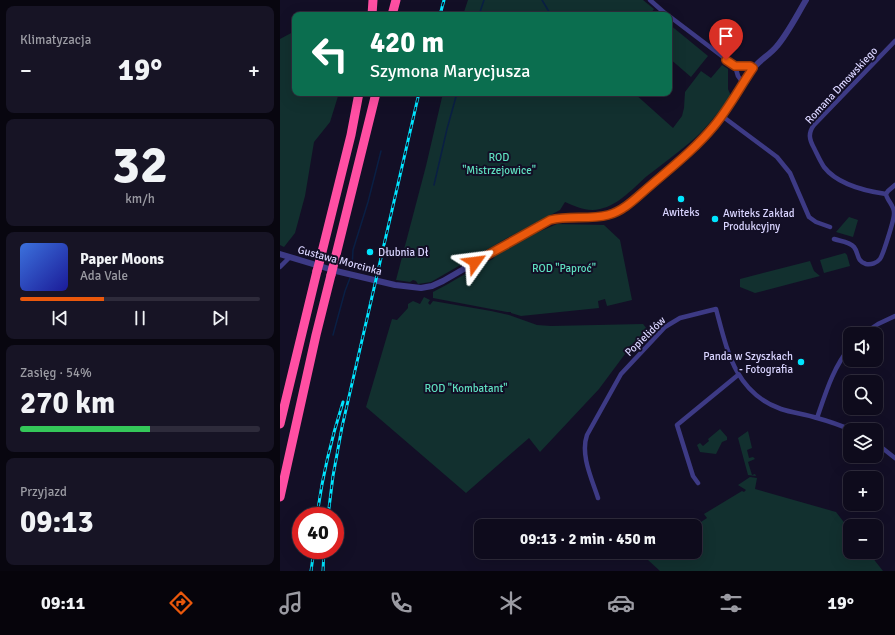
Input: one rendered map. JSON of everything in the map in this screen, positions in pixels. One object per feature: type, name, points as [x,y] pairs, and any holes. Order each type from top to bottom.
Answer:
[{"type":"highway","points":[[372,12],[373,0]]},
{"type":"highway","points":[[393,12],[396,0]]},
{"type":"highway","points":[[280,424],[352,135],[358,96]]},
{"type":"highway","points":[[280,496],[316,335],[372,115],[375,96]]},
{"type":"street","points":[[650,0],[664,12]]},
{"type":"street","name":"Gustawa Morcinka","points":[[280,254],[336,271],[395,285],[421,288],[435,285],[550,220],[564,217],[603,216],[617,211],[634,200],[683,158],[703,138],[722,116],[753,68],[777,46],[806,0]]},
{"type":"street","points":[[672,19],[735,66],[750,66],[753,68]]},
{"type":"street","name":"Romana Dmowskiego","points":[[886,194],[858,188],[844,182],[829,172],[818,158],[809,137],[810,129],[895,41]]},
{"type":"street","points":[[735,66],[738,76],[743,83]]},
{"type":"street","points":[[722,116],[780,160],[790,173],[809,216],[816,222],[830,227]]},
{"type":"street","points":[[834,239],[855,247],[857,257],[865,264],[876,262],[882,256],[894,217],[894,210],[886,194],[895,185]]},
{"type":"street","points":[[280,267],[290,257]]},
{"type":"street","name":"Popielidów","points":[[598,498],[586,454],[585,442],[587,435],[621,374],[664,327],[680,318],[716,309],[726,348],[738,375],[749,388],[769,403],[792,412],[817,418],[843,427]]},
{"type":"street","points":[[874,327],[895,316]]},
{"type":"street","points":[[817,418],[833,373],[843,356]]},
{"type":"street","points":[[698,482],[693,476],[677,424],[738,375]]},
{"type":"street","points":[[883,449],[895,458]]},
{"type":"green space","points":[[468,0],[643,0],[654,9],[652,12],[464,12]]},
{"type":"green space","points":[[672,26],[708,56],[691,77],[672,61]]},
{"type":"green space","points":[[292,33],[292,96],[338,96],[330,122],[314,142],[305,196],[295,233],[284,247],[280,245],[280,39]]},
{"type":"green space","name":"ROD \"Mistrzejowice\"","points":[[722,65],[728,69],[728,89],[731,96],[694,139],[647,176],[620,200],[607,207],[595,210],[574,206],[565,202],[560,210],[507,238],[431,282],[418,284],[413,280],[410,282],[396,280],[426,166],[442,96],[637,96],[673,128],[682,116],[685,92],[701,71],[711,78]]},
{"type":"green space","points":[[849,217],[858,220],[853,237],[836,232]]},
{"type":"green space","name":"ROD \"Paproć\"","points":[[557,224],[604,225],[620,240],[632,300],[607,306],[605,299],[598,301],[599,308],[521,316],[511,312],[433,298],[433,292],[536,233]]},
{"type":"green space","points":[[845,253],[850,266],[824,273],[820,260]]},
{"type":"green space","points":[[810,261],[814,271],[820,276],[755,293],[740,287],[740,279]]},
{"type":"green space","name":"ROD \"Kombatant\"","points":[[424,297],[430,300],[428,303],[430,305],[433,301],[491,311],[509,315],[537,325],[643,324],[647,329],[625,354],[599,389],[540,452],[529,438],[466,493],[366,407],[392,319],[397,320],[408,308],[408,304],[413,301],[420,304]]},
{"type":"green space","points":[[720,429],[727,437],[727,440],[722,442],[716,454],[700,452],[697,445],[700,443],[703,446],[709,441],[708,439]]},
{"type":"green space","points":[[748,431],[752,448],[747,450],[749,458],[753,457],[755,459],[748,462],[752,475],[755,474],[756,476],[748,475],[738,438]]},
{"type":"green space","points":[[750,477],[757,478],[755,489],[836,512],[843,521],[843,559],[874,559],[883,571],[660,571],[648,560],[702,559],[702,521],[707,518],[704,514],[746,490],[738,485]]},
{"type":"waterway","points":[[480,12],[484,0]]},
{"type":"waterway","points":[[542,0],[549,12]]},
{"type":"waterway","points":[[434,185],[456,96]]},
{"type":"waterway","points":[[352,269],[353,250],[368,202],[381,151]]},
{"type":"waterway","points":[[333,335],[350,278]]},
{"type":"railway","points":[[441,12],[444,0]]},
{"type":"railway","points":[[329,507],[342,427],[418,96]]},
{"type":"railway","points":[[318,507],[327,459],[343,402]]},
{"type":"railway","points":[[311,571],[313,559]]},
{"type":"railway","points":[[323,571],[324,559]]},
{"type":"place","name":"Awiteks","points":[[681,199]]},
{"type":"place","name":"Awiteks Zakład Produkcyjny","points":[[715,219]]},
{"type":"place","name":"Dłubnia Dł","points":[[370,252]]},
{"type":"place","name":"Panda w Szyszkach - Fotografia","points":[[801,362]]},
{"type":"route","points":[[475,262],[550,220],[564,217],[608,215],[621,209],[634,200],[683,158],[714,126],[753,68],[750,66],[735,66],[726,60]]}]
